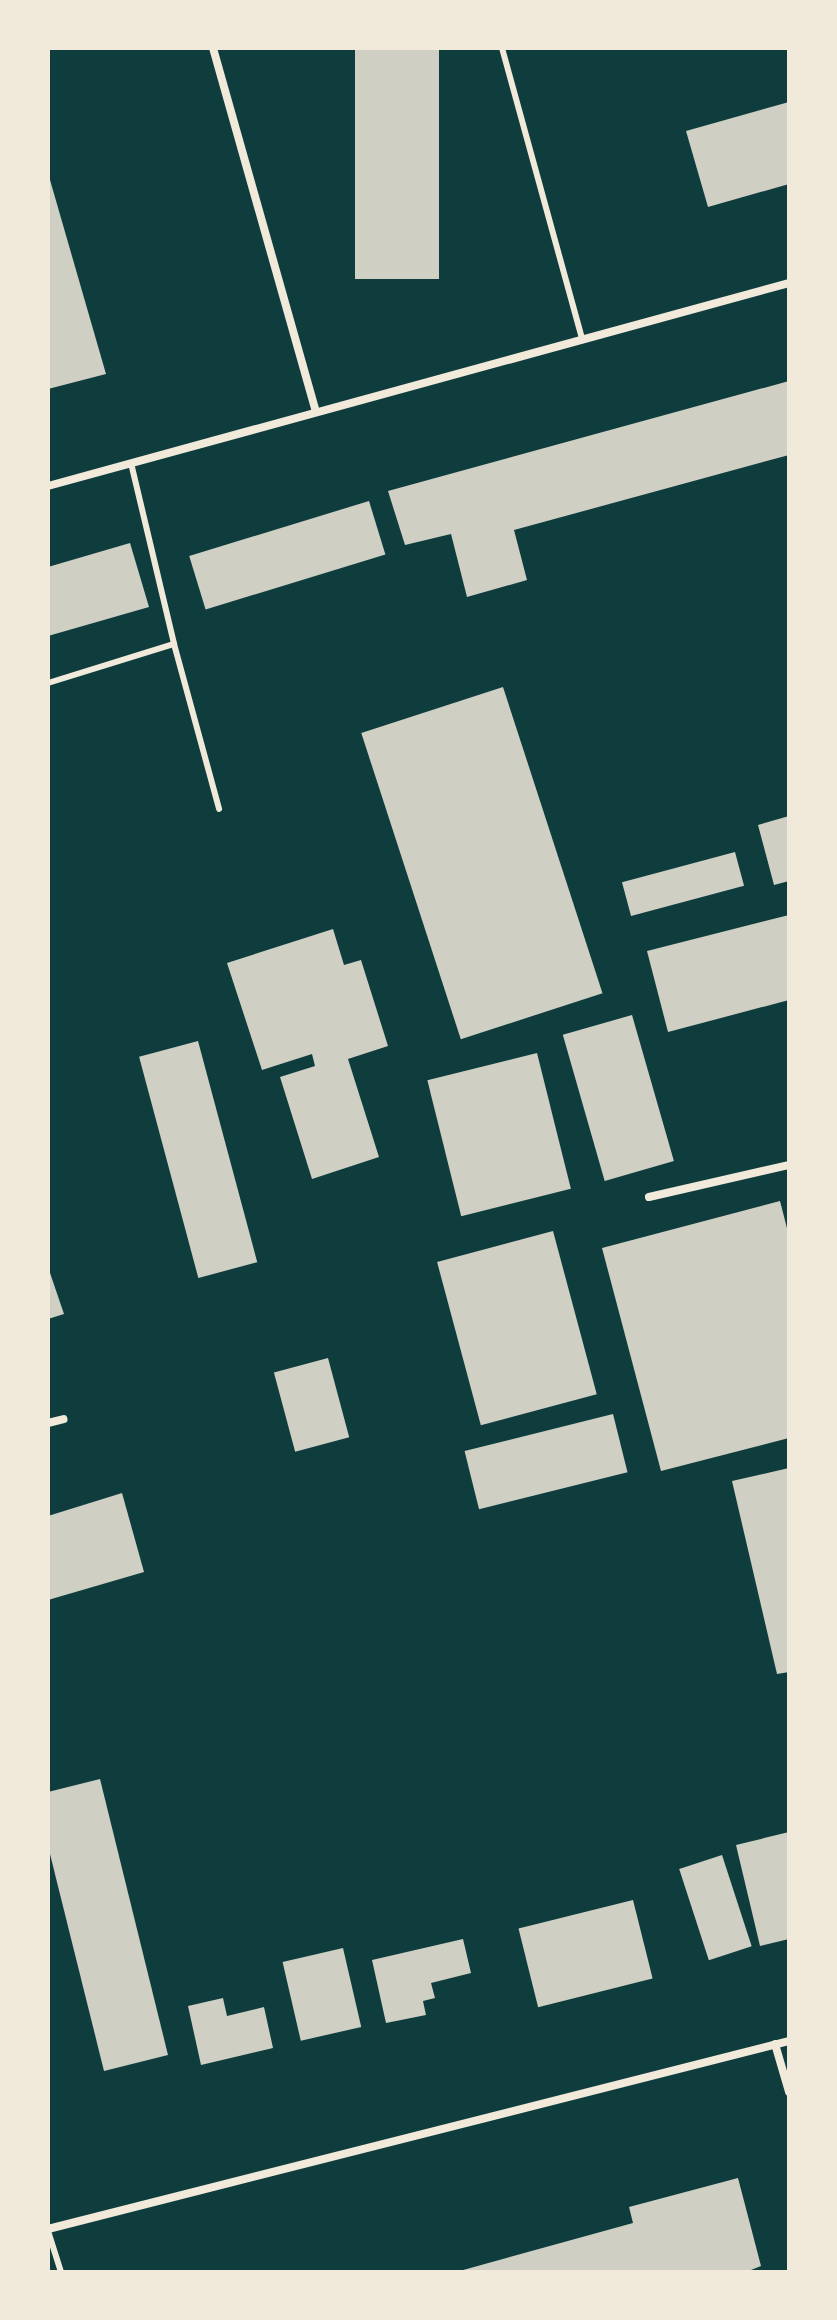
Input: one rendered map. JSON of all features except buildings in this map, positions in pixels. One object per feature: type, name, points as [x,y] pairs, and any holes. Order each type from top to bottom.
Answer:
[{"type":"street","points":[[213,48],[316,412]]},
{"type":"street","points":[[48,486],[789,283]]},
{"type":"street","points":[[649,1197],[789,1165]]},
{"type":"street","points":[[48,1423],[64,1419]]},
{"type":"street","points":[[48,2230],[789,2041]]},
{"type":"street","points":[[775,2044],[789,2092]]},
{"type":"lane","points":[[502,48],[582,339]]},
{"type":"lane","points":[[131,463],[174,644],[219,809]]},
{"type":"lane","points":[[48,683],[174,644]]},
{"type":"lane","points":[[48,2230],[61,2272]]}]
